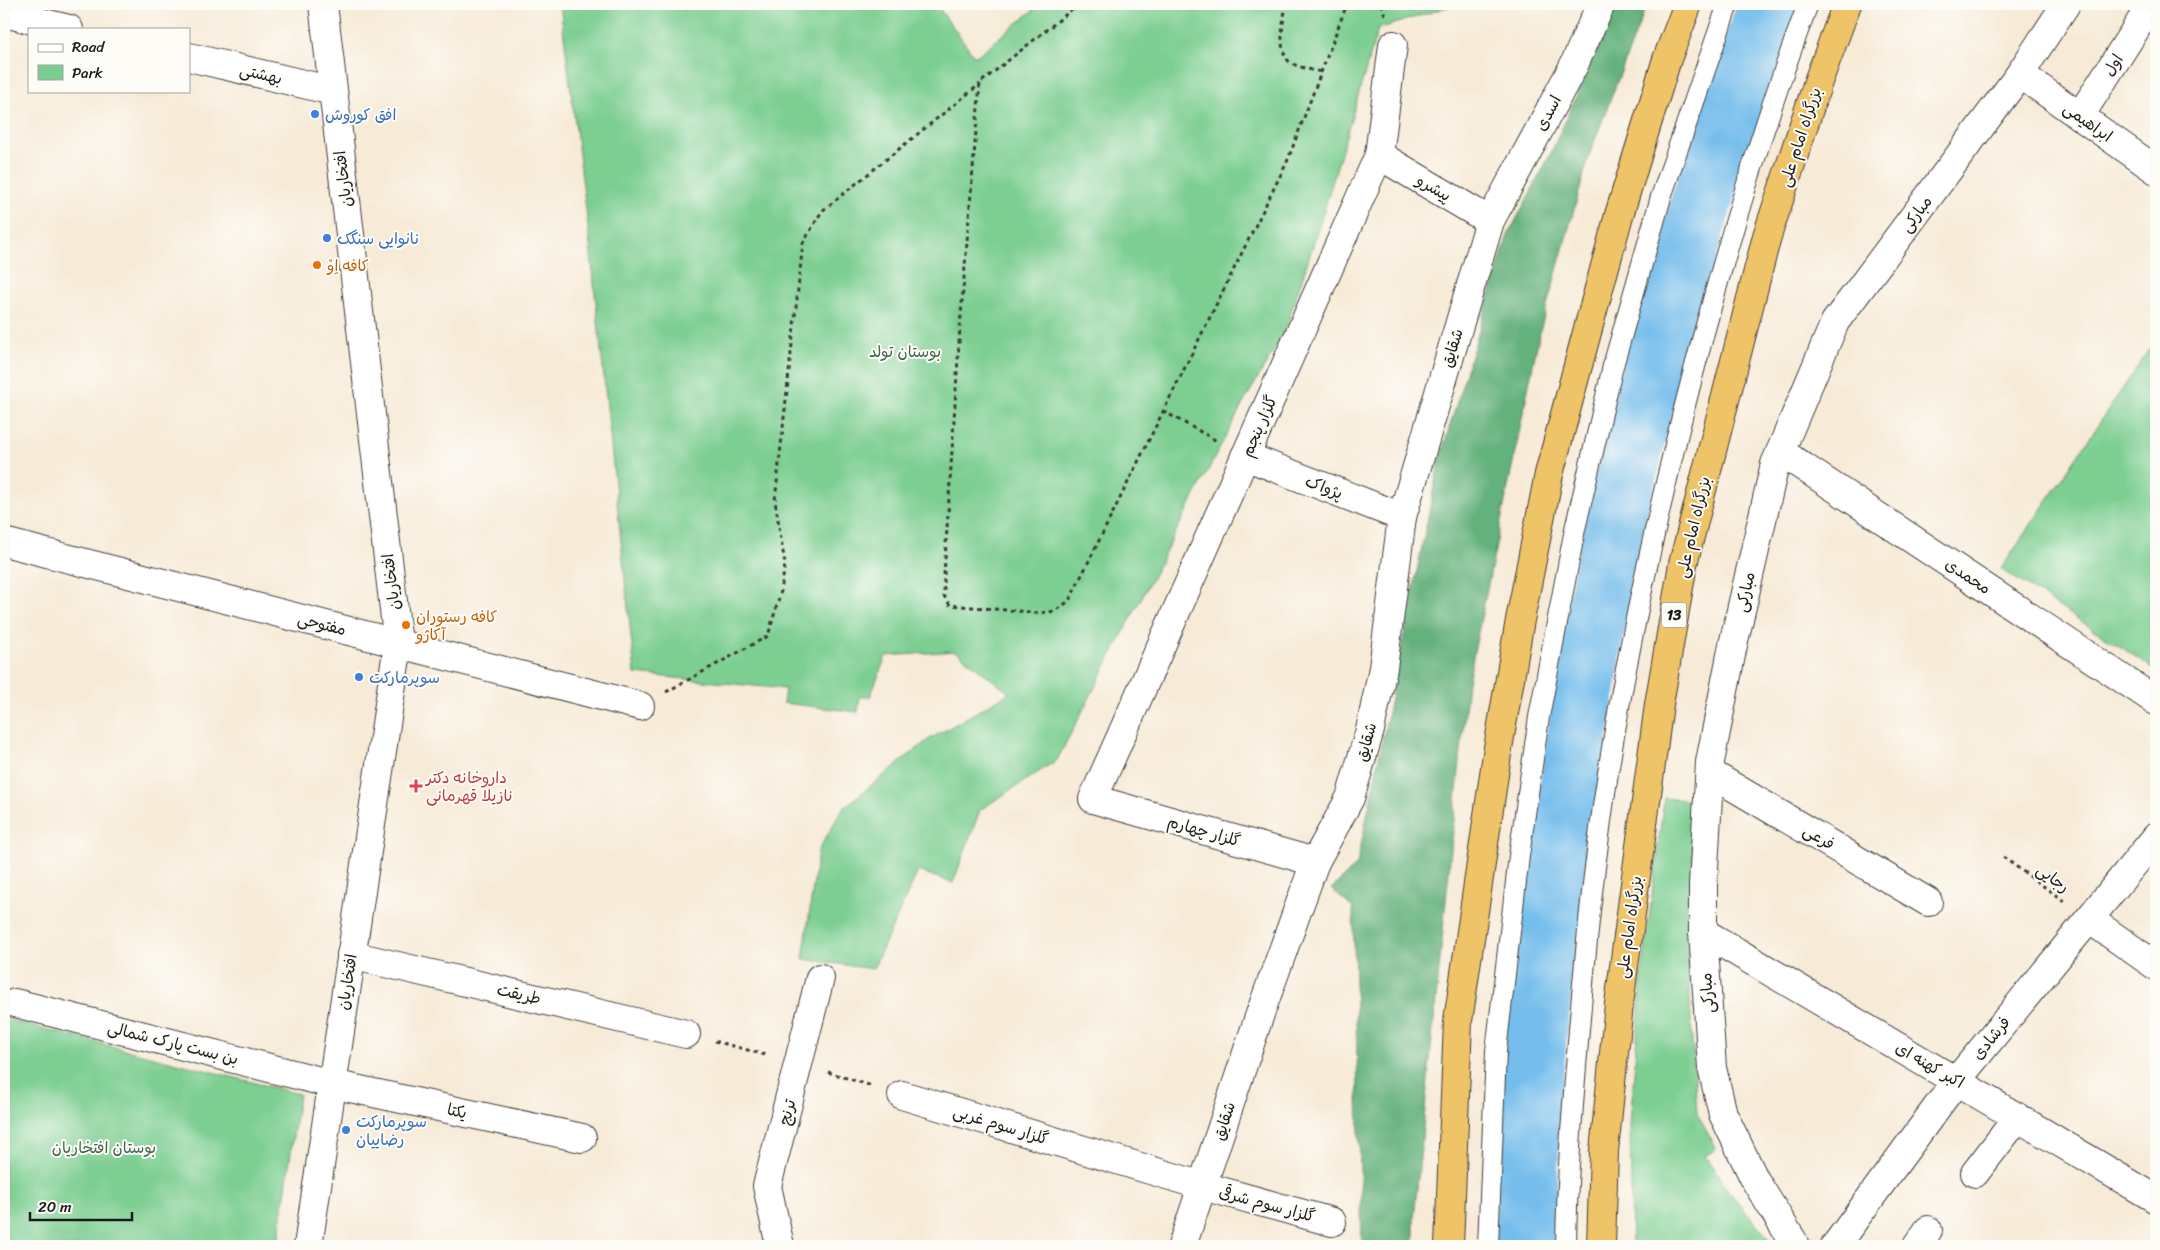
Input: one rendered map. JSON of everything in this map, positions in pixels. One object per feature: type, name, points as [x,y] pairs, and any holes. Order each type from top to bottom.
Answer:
[{"type":"highway","points":[[1449,1246],[1458,1021],[1497,754],[1520,620],[1549,474],[1619,215],[1661,77],[1688,4]]},
{"type":"highway","name":"بزرگراه امام علی","points":[[1601,1246],[1604,1151],[1620,994],[1659,704],[1682,564],[1767,236],[1846,4]]},
{"type":"street","name":"افتخاریان","points":[[308,1246],[398,644],[323,4]]},
{"type":"street","name":"اسدی","points":[[1490,221],[1574,64],[1601,4]]},
{"type":"street","name":"مبارکی","points":[[1796,1246],[1755,1180],[1723,1114],[1712,1068],[1703,932],[1703,885],[1710,773],[1733,645],[1775,464],[1835,322],[2020,74],[2066,4]]},
{"type":"street","points":[[4,13],[65,28]]},
{"type":"street","name":"اول","points":[[2080,116],[2146,13]]},
{"type":"street","name":"گلزار پنجم","points":[[1093,799],[1379,156],[1393,45]]},
{"type":"street","name":"بهشتی","points":[[190,57],[333,91]]},
{"type":"street","name":"ابراهیمی","points":[[2020,74],[2156,170]]},
{"type":"street","name":"پیشرو","points":[[1379,156],[1490,221]]},
{"type":"street","name":"شقایق","points":[[1182,1246],[1260,1014],[1315,862],[1350,798],[1370,730],[1383,668],[1402,517],[1490,221]]},
{"type":"street","name":"محمدی","points":[[1781,452],[2156,701]]},
{"type":"street","name":"پژواک","points":[[1245,456],[1402,517]]},
{"type":"street","name":"مفتوحی","points":[[4,542],[640,706]]},
{"type":"street","name":"فرعی","points":[[1710,773],[1928,902]]},
{"type":"street","name":"گلزار چهارم","points":[[1093,799],[1315,862]]},
{"type":"street","name":"فرشادی","points":[[1835,1246],[1957,1080],[2156,837]]},
{"type":"street","points":[[2089,919],[2156,966]]},
{"type":"street","name":"اکبر کهنه ای","points":[[1703,932],[2156,1199]]},
{"type":"street","name":"طریقت","points":[[352,954],[686,1034]]},
{"type":"street","name":"ترنج","points":[[780,1246],[767,1186],[800,1064],[820,978]]},
{"type":"street","name":"بن بست پارک شمالی","points":[[15,1003],[332,1084]]},
{"type":"street","name":"یکتا","points":[[332,1084],[582,1138]]},
{"type":"street","name":"گلزار سوم غربی","points":[[902,1095],[1203,1186]]},
{"type":"street","points":[[1975,1173],[2018,1116]]},
{"type":"street","name":"گلزار سوم شرقی","points":[[1203,1186],[1332,1222]]},
{"type":"lane","points":[[1488,1246],[1496,1051],[1519,856],[1538,717],[1575,529],[1613,366],[1661,197],[1728,4]]},
{"type":"lane","points":[[1566,1246],[1567,1187],[1571,1130],[1595,868],[1609,768],[1632,644],[1650,553],[1701,342],[1731,237],[1808,4]]},
{"type":"lane","points":[[1604,1151],[1615,1246]]},
{"type":"path","points":[[640,706],[768,636],[781,591],[785,564],[775,501],[803,243],[822,211],[1079,4]]},
{"type":"path","points":[[1286,4],[1282,42],[1287,58],[1292,64],[1321,72]]},
{"type":"path","points":[[980,83],[960,327],[944,596],[950,605],[1040,613],[1054,611],[1069,601],[1287,162],[1346,4]]},
{"type":"path","points":[[1163,411],[1245,456]]},
{"type":"path","name":"رجایی","points":[[2003,857],[2089,919]]},
{"type":"path","points":[[686,1034],[800,1064],[902,1095]]},
{"type":"green space","name":"بوستان تولد","points":[[560,4],[936,4],[975,57],[1041,4],[1457,4],[1378,29],[1319,227],[1284,333],[1240,409],[1057,760],[980,810],[953,883],[918,871],[873,969],[803,959],[818,851],[843,808],[928,740],[1009,693],[956,651],[886,656],[870,697],[860,696],[858,712],[783,703],[785,689],[635,674],[588,226]]},
{"type":"green space","points":[[1617,4],[1647,4],[1590,153],[1540,331],[1468,682],[1414,1218],[1414,1246],[1362,1246],[1353,908],[1331,889],[1357,865],[1440,458],[1508,235],[1550,155]]},
{"type":"green space","points":[[2156,339],[2156,670],[2001,569]]},
{"type":"green space","points":[[1664,798],[1696,801],[1687,931],[1697,1113],[1716,1149],[1705,1156],[1737,1202],[1776,1246],[1632,1246],[1630,1125],[1641,983]]},
{"type":"green space","name":"بوستان افتخاریان","points":[[4,1019],[299,1094],[278,1246],[4,1246]]},
{"type":"waterway","points":[[1524,1246],[1532,1083],[1541,991],[1579,726],[1605,569],[1631,453],[1665,323],[1704,194],[1769,4]]},
{"type":"place","name":"افق کوروش","points":[[315,114]]},
{"type":"place","name":"نانوایی سنگک","points":[[327,238]]},
{"type":"place","name":"کافه اِوْ","points":[[317,265]]},
{"type":"place","name":"کافه رستوران آکاژو","points":[[406,625]]},
{"type":"place","name":"سوپرمارکت","points":[[359,677]]},
{"type":"place","name":"داروخانه دکتر نازیلا قهرمانی","points":[[416,786]]},
{"type":"place","name":"سوپرمارکت رضاییان","points":[[346,1130]]}]
